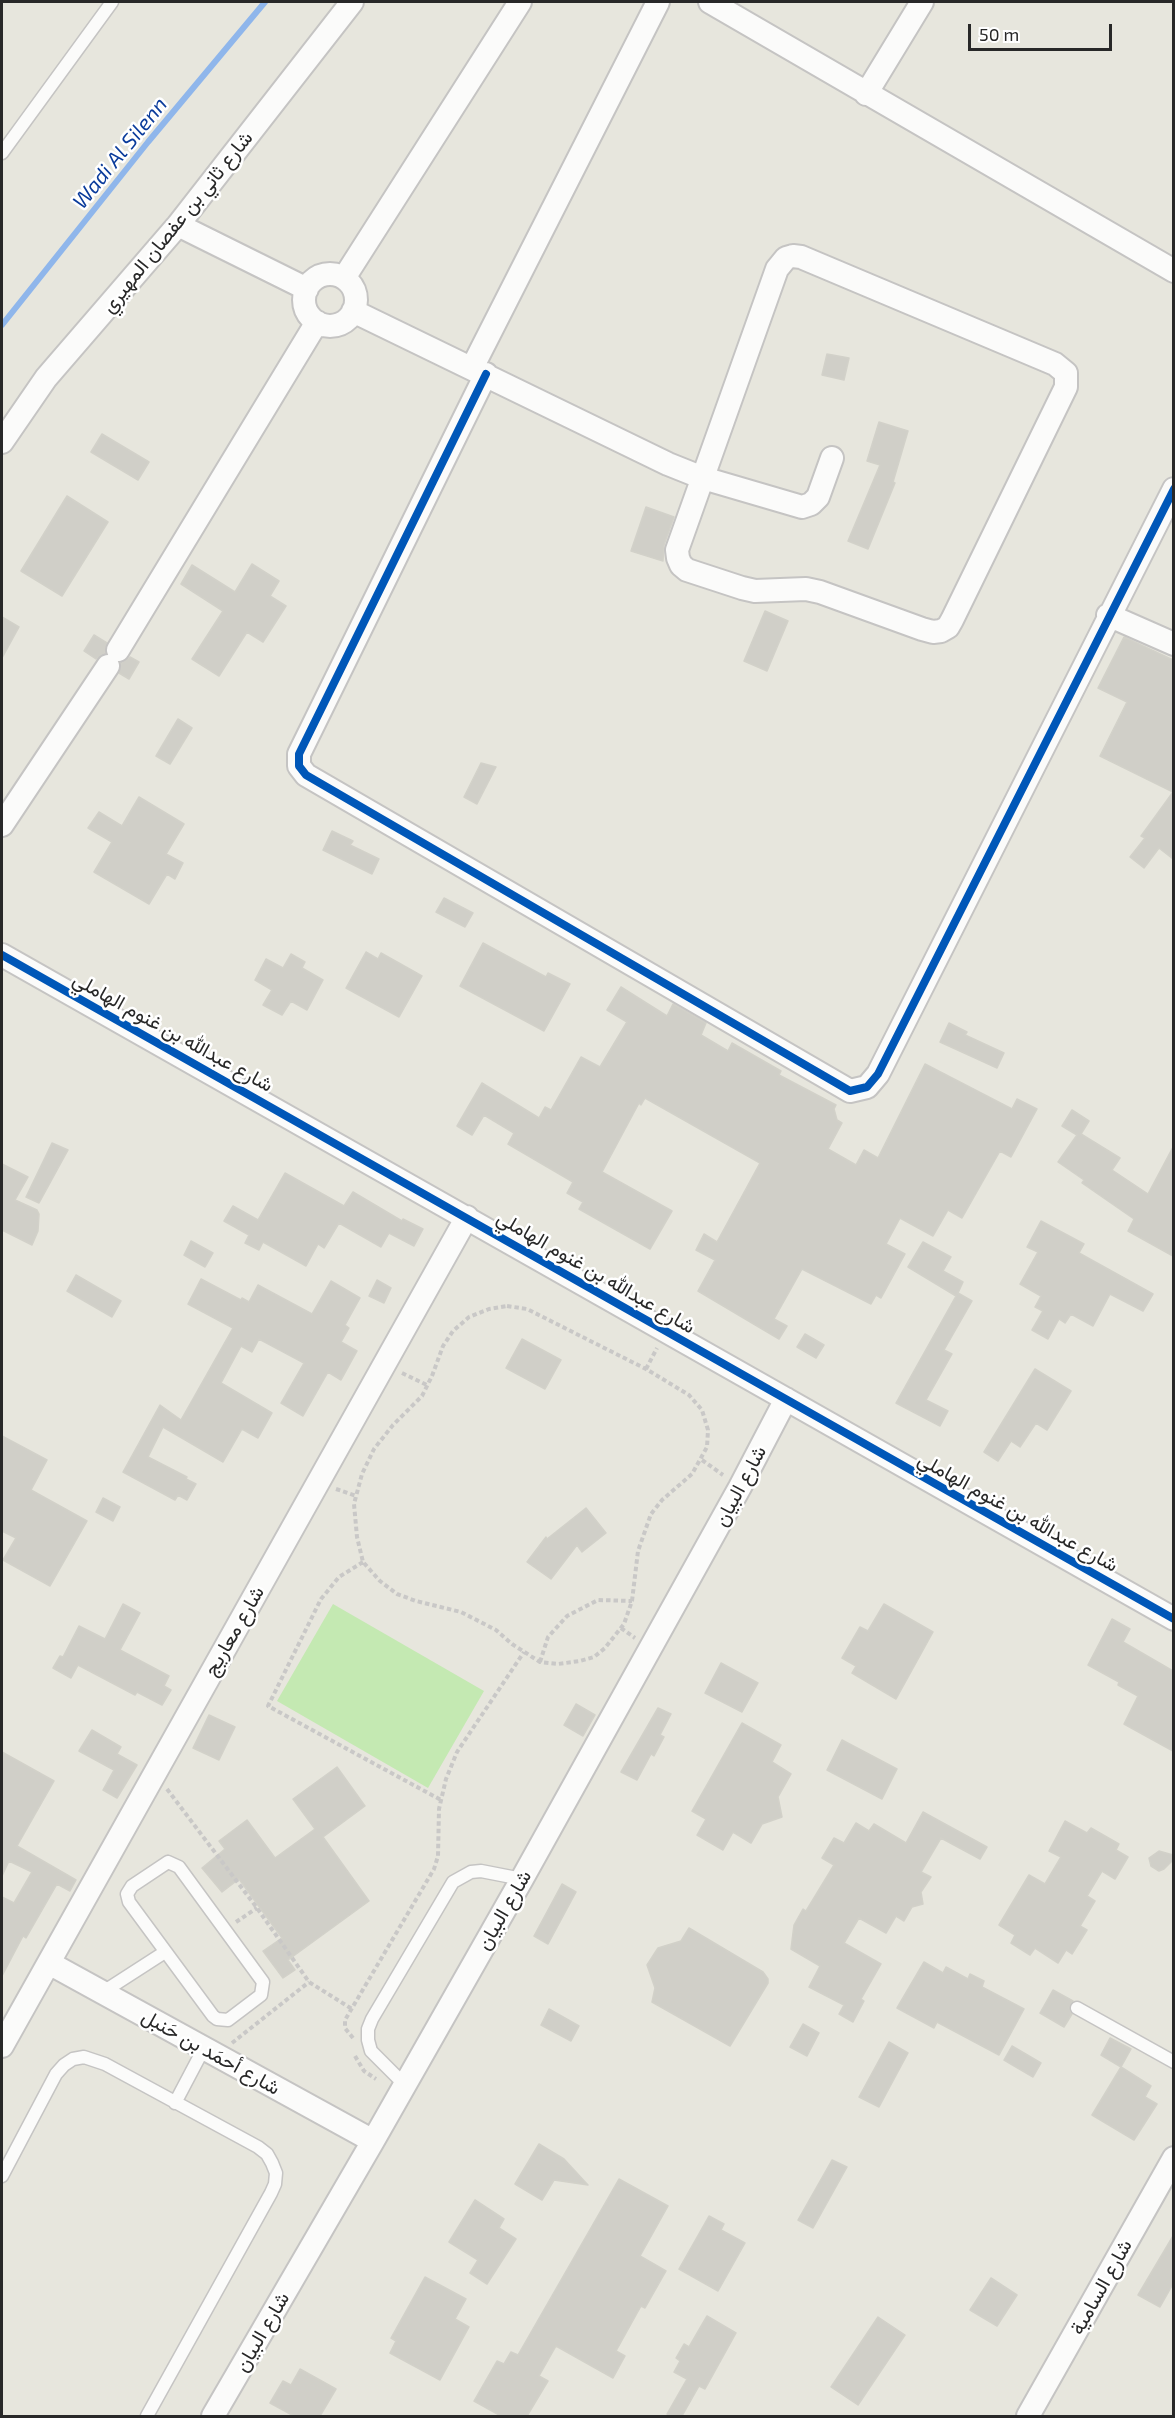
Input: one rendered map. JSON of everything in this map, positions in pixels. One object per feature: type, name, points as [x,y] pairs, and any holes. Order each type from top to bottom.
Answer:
[{"type":"street","name":"شارع ثاني بن عفصان المهيري","points":[[2,442],[46,378],[178,225],[352,2]]},
{"type":"street","points":[[344,278],[520,2]]},
{"type":"street","points":[[658,2],[479,371],[298,754],[299,766],[306,775],[841,1088],[850,1091],[859,1090],[867,1087],[878,1074],[1173,489]]},
{"type":"street","points":[[710,2],[1173,271]]},
{"type":"street","points":[[866,94],[922,2]]},
{"type":"street","points":[[178,225],[307,289]]},
{"type":"street","points":[[801,256],[1055,364],[1066,373],[1066,387],[952,620],[948,627],[941,631],[933,632],[922,629],[820,592],[806,589],[755,591],[687,570],[681,565],[677,550],[703,478],[777,269],[786,258],[801,256]]},
{"type":"street","points":[[329,274],[344,278],[352,286],[356,295],[353,311],[347,320],[340,324],[331,326],[317,322],[308,314],[305,306],[307,289],[321,276],[329,274]]},
{"type":"street","points":[[353,311],[668,464],[703,478],[802,507],[811,504],[818,497],[832,458]]},
{"type":"street","points":[[2,825],[113,658],[317,322]]},
{"type":"street","points":[[1108,615],[1173,644]]},
{"type":"street","name":"شارع عبدالله بن غنوم الهاملي","points":[[2,955],[1173,1619]]},
{"type":"street","name":"شارع معاريج","points":[[2,2046],[467,1217]]},
{"type":"street","name":"شارع البيان","points":[[213,2416],[522,1879],[786,1400]]},
{"type":"street","name":"شارع أحمَد بن حَنبل","points":[[49,1963],[373,2141]]},
{"type":"street","name":"شارع السامية","points":[[1028,2416],[1173,2158]]},
{"type":"lane","points":[[2,153],[112,2]]},
{"type":"lane","points":[[168,1862],[179,1867],[226,1929],[263,1982],[264,1989],[261,1995],[228,2020],[217,2019],[213,2016],[129,1902],[127,1894],[132,1886],[168,1862]]},
{"type":"lane","points":[[401,2092],[371,2051],[368,2029],[372,2019],[453,1882],[471,1872],[481,1871],[522,1879]]},
{"type":"lane","points":[[103,1992],[165,1952]]},
{"type":"lane","points":[[1077,2008],[1173,2062]]},
{"type":"lane","points":[[175,2103],[210,2052]]},
{"type":"lane","points":[[2,2176],[56,2074],[73,2059],[84,2057],[95,2059],[267,2154],[276,2173],[275,2184],[147,2416]]},
{"type":"path","points":[[507,1306],[527,1309],[646,1369],[690,1395],[702,1410],[708,1430],[707,1447],[702,1460],[692,1474],[662,1500],[651,1514],[638,1551],[632,1601],[624,1624],[614,1638],[594,1657],[558,1664],[540,1662],[496,1630],[461,1612],[397,1594],[380,1581],[363,1562],[357,1537],[354,1504],[362,1474],[374,1449],[393,1425],[422,1396],[443,1346],[453,1331],[469,1317],[489,1309],[507,1306]]},
{"type":"path","points":[[384,1365],[427,1385]]},
{"type":"path","points":[[702,1460],[740,1487]]},
{"type":"path","points":[[363,1562],[339,1577],[321,1599],[268,1706],[441,1800]]},
{"type":"path","points":[[540,1662],[548,1638],[567,1616],[598,1600],[632,1601]]},
{"type":"path","points":[[356,2041],[345,2028],[345,2020],[434,1869],[438,1856],[439,1809],[457,1752],[524,1652]]},
{"type":"path","points":[[154,1772],[257,1908],[309,1982],[352,2009]]},
{"type":"path","points":[[226,1929],[257,1908]]},
{"type":"path","points":[[210,2052],[309,1982]]},
{"type":"path","points":[[355,2049],[356,2059],[364,2071],[376,2079],[382,2090],[401,2092]]},
{"type":"green space","points":[[333,1604],[484,1691],[428,1788],[277,1701]]},
{"type":"building","points":[[827,354],[849,358],[844,380],[822,375]]},
{"type":"building","points":[[879,422],[908,431],[893,482],[895,483],[868,549],[848,541],[880,465],[867,461]]},
{"type":"building","points":[[102,434],[149,462],[138,480],[91,452]]},
{"type":"building","points":[[67,496],[108,522],[62,596],[21,571]]},
{"type":"building","points":[[646,507],[674,517],[664,545],[663,561],[631,551]]},
{"type":"building","points":[[252,564],[279,581],[270,596],[286,606],[263,642],[247,632],[219,676],[192,659],[223,611],[181,584],[192,565],[235,592]]},
{"type":"building","points":[[765,611],[788,621],[767,671],[744,661]]},
{"type":"building","points":[[2,617],[19,627],[2,658]]},
{"type":"building","points":[[94,635],[107,643],[105,653],[96,659],[84,651]]},
{"type":"building","points":[[1124,637],[1173,660],[1173,792],[1100,756],[1127,702],[1098,688]]},
{"type":"building","points":[[130,657],[139,662],[129,679],[119,673],[121,663]]},
{"type":"building","points":[[178,719],[192,728],[170,764],[156,756]]},
{"type":"building","points":[[481,763],[496,767],[477,804],[464,797]]},
{"type":"building","points":[[1173,792],[1173,859],[1159,848],[1144,868],[1130,857],[1145,838],[1141,836]]},
{"type":"building","points":[[139,797],[184,824],[166,854],[183,863],[175,879],[167,874],[149,904],[94,872],[112,842],[88,828],[99,812],[122,826]]},
{"type":"building","points":[[332,831],[353,841],[350,845],[379,859],[372,874],[323,850]]},
{"type":"building","points":[[444,898],[473,913],[465,927],[436,912]]},
{"type":"building","points":[[483,943],[546,977],[548,973],[570,984],[544,1031],[460,986]]},
{"type":"building","points":[[366,952],[378,959],[381,953],[422,976],[399,1017],[346,988]]},
{"type":"building","points":[[291,954],[305,962],[302,968],[323,980],[307,1010],[291,1001],[282,1015],[263,1005],[272,990],[255,980],[266,959],[283,968]]},
{"type":"building","points":[[621,987],[667,1016],[673,1004],[706,1023],[701,1035],[728,1051],[732,1043],[781,1071],[779,1075],[836,1105],[834,1109],[837,1120],[842,1123],[828,1149],[856,1165],[864,1150],[878,1158],[925,1064],[1012,1109],[1017,1099],[1037,1109],[1011,1157],[1000,1151],[962,1218],[948,1210],[933,1236],[900,1218],[886,1244],[905,1254],[881,1298],[876,1295],[871,1304],[802,1269],[774,1319],[787,1326],[779,1339],[698,1291],[715,1260],[696,1250],[704,1234],[717,1242],[760,1163],[645,1098],[641,1105],[639,1103],[602,1172],[672,1211],[650,1249],[579,1209],[583,1202],[567,1193],[573,1182],[508,1144],[514,1133],[484,1115],[472,1135],[457,1126],[482,1083],[539,1118],[545,1107],[551,1110],[581,1057],[600,1067],[627,1022],[607,1010]]},
{"type":"building","points":[[949,1023],[967,1032],[965,1035],[1004,1053],[997,1068],[940,1042]]},
{"type":"building","points":[[1072,1110],[1089,1121],[1081,1134],[1120,1158],[1112,1170],[1148,1194],[1173,1147],[1173,1256],[1128,1231],[1134,1219],[1082,1183],[1084,1180],[1058,1162],[1077,1135],[1062,1126]]},
{"type":"building","points":[[52,1143],[68,1150],[39,1203],[26,1197]]},
{"type":"building","points":[[2,1164],[28,1177],[15,1200],[37,1210],[39,1214],[38,1231],[32,1245],[2,1230]]},
{"type":"building","points":[[285,1173],[344,1206],[353,1192],[402,1221],[403,1219],[423,1229],[414,1246],[389,1233],[381,1247],[339,1223],[324,1248],[318,1244],[306,1266],[263,1242],[259,1250],[245,1243],[249,1235],[224,1221],[233,1206],[258,1220]]},
{"type":"building","points":[[1041,1221],[1084,1244],[1079,1253],[1153,1294],[1143,1311],[1110,1294],[1093,1326],[1071,1314],[1065,1323],[1059,1319],[1048,1339],[1032,1330],[1043,1311],[1035,1307],[1041,1296],[1020,1284],[1038,1252],[1027,1247]]},
{"type":"building","points":[[191,1241],[213,1253],[205,1267],[184,1255]]},
{"type":"building","points":[[923,1242],[951,1257],[943,1271],[963,1282],[958,1293],[972,1301],[944,1350],[952,1354],[926,1400],[948,1411],[940,1426],[896,1403],[956,1296],[908,1267]]},
{"type":"building","points":[[76,1275],[121,1301],[112,1317],[67,1291]]},
{"type":"building","points":[[201,1279],[249,1302],[258,1285],[312,1314],[331,1281],[360,1298],[345,1325],[349,1328],[341,1342],[357,1351],[341,1380],[328,1372],[303,1416],[281,1403],[304,1363],[259,1339],[252,1352],[241,1346],[221,1383],[272,1413],[258,1438],[242,1429],[223,1462],[163,1427],[148,1457],[196,1484],[187,1500],[178,1495],[175,1500],[123,1472],[160,1405],[181,1420],[233,1328],[188,1304]]},
{"type":"building","points":[[377,1280],[391,1288],[384,1303],[369,1296]]},
{"type":"building","points":[[805,1334],[824,1345],[816,1358],[797,1347]]},
{"type":"building","points":[[522,1339],[561,1360],[545,1389],[506,1368]]},
{"type":"building","points":[[1035,1369],[1071,1391],[1047,1430],[1036,1423],[1020,1447],[1011,1441],[998,1461],[984,1452]]},
{"type":"building","points":[[2,1436],[47,1460],[31,1490],[87,1521],[50,1586],[3,1560],[16,1538],[2,1531]]},
{"type":"building","points":[[103,1498],[120,1507],[113,1521],[96,1512]]},
{"type":"building","points":[[586,1508],[606,1533],[582,1552],[577,1545],[551,1579],[527,1562],[546,1537],[547,1539]]},
{"type":"building","points":[[123,1604],[140,1613],[120,1650],[169,1676],[164,1686],[171,1690],[162,1705],[137,1692],[135,1695],[78,1665],[71,1678],[53,1668],[60,1656],[63,1657],[79,1626],[105,1639]]},
{"type":"building","points":[[884,1604],[933,1632],[896,1699],[852,1673],[856,1666],[842,1658],[860,1627],[868,1631]]},
{"type":"building","points":[[1112,1619],[1130,1629],[1123,1642],[1173,1671],[1173,1751],[1124,1724],[1138,1696],[1118,1685],[1119,1682],[1088,1665]]},
{"type":"building","points":[[721,1663],[758,1683],[742,1712],[705,1693]]},
{"type":"building","points":[[576,1704],[595,1715],[583,1736],[564,1725]]},
{"type":"building","points":[[658,1708],[671,1714],[660,1735],[664,1737],[654,1756],[651,1754],[637,1780],[621,1772]]},
{"type":"building","points":[[209,1715],[235,1727],[219,1760],[193,1748]]},
{"type":"building","points":[[742,1723],[781,1745],[772,1762],[791,1774],[778,1797],[782,1817],[762,1824],[751,1843],[733,1832],[723,1850],[697,1835],[706,1819],[692,1811]]},
{"type":"building","points":[[92,1730],[121,1747],[117,1754],[137,1765],[117,1798],[103,1790],[114,1770],[79,1751]]},
{"type":"building","points":[[842,1740],[897,1769],[882,1799],[827,1770]]},
{"type":"building","points":[[2,1752],[54,1781],[17,1846],[76,1880],[70,1891],[57,1884],[26,1938],[23,1936],[2,1976],[2,1897],[14,1903],[32,1872],[9,1861],[2,1876]]},
{"type":"building","points":[[337,1767],[365,1806],[323,1837],[369,1901],[288,1960],[295,1970],[283,1978],[263,1951],[282,1938],[239,1879],[222,1892],[202,1868],[225,1849],[219,1841],[247,1820],[275,1858],[315,1829],[293,1799]]},
{"type":"building","points":[[923,1812],[987,1847],[980,1859],[941,1838],[921,1872],[931,1877],[921,1892],[923,1904],[912,1907],[904,1921],[896,1916],[886,1933],[859,1918],[844,1943],[881,1964],[861,1999],[864,2001],[853,2022],[839,2014],[844,2005],[809,1987],[820,1966],[791,1949],[794,1925],[803,1909],[806,1911],[834,1865],[822,1858],[834,1838],[844,1843],[856,1823],[869,1831],[874,1824],[906,1843]]},
{"type":"building","points":[[1065,1821],[1087,1833],[1091,1828],[1119,1844],[1116,1850],[1128,1857],[1115,1879],[1102,1871],[1087,1896],[1095,1901],[1080,1926],[1087,1930],[1072,1954],[1066,1950],[1058,1963],[1035,1948],[1030,1955],[1011,1943],[1015,1935],[999,1925],[1029,1875],[1045,1884],[1061,1857],[1049,1851]]},
{"type":"building","points":[[1159,1851],[1173,1855],[1173,1860],[1159,1871],[1151,1866],[1149,1858]]},
{"type":"building","points":[[562,1884],[576,1892],[548,1944],[534,1936]]},
{"type":"building","points":[[689,1928],[763,1972],[768,1979],[768,1983],[730,2046],[652,2002],[655,1988],[647,1965],[658,1948],[681,1941]]},
{"type":"building","points":[[924,1962],[943,1973],[946,1967],[968,1979],[970,1974],[984,1981],[982,1987],[1024,2009],[999,2055],[937,2022],[934,2028],[897,2008]]},
{"type":"building","points":[[1053,1990],[1073,2001],[1069,2008],[1072,2014],[1064,2027],[1040,2013]]},
{"type":"building","points":[[549,2009],[579,2026],[571,2041],[541,2025]]},
{"type":"building","points":[[803,2024],[819,2033],[807,2056],[790,2047]]},
{"type":"building","points":[[1110,2038],[1131,2049],[1121,2067],[1101,2055]]},
{"type":"building","points":[[889,2042],[908,2053],[879,2107],[859,2097]]},
{"type":"building","points":[[1012,2046],[1041,2063],[1033,2077],[1004,2060]]},
{"type":"building","points":[[1121,2067],[1151,2086],[1145,2097],[1157,2104],[1134,2140],[1092,2115]]},
{"type":"building","points":[[539,2144],[564,2159],[588,2185],[554,2180],[542,2200],[515,2184]]},
{"type":"building","points":[[832,2160],[847,2167],[813,2228],[798,2220]]},
{"type":"building","points":[[619,2179],[668,2206],[640,2256],[666,2271],[645,2308],[641,2306],[616,2351],[625,2356],[613,2378],[556,2346],[539,2376],[548,2381],[527,2416],[501,2416],[474,2401],[497,2361],[504,2364],[511,2352],[518,2355]]},
{"type":"building","points":[[475,2200],[504,2219],[499,2228],[516,2239],[487,2284],[470,2273],[478,2260],[449,2242]]},
{"type":"building","points":[[709,2216],[724,2224],[721,2230],[745,2243],[718,2291],[679,2269]]},
{"type":"building","points":[[1173,2236],[1173,2284],[1160,2307],[1138,2295]]},
{"type":"building","points":[[425,2277],[466,2299],[455,2319],[469,2327],[440,2380],[390,2353],[396,2341],[391,2338]]},
{"type":"building","points":[[991,2278],[1017,2295],[997,2326],[970,2310]]},
{"type":"building","points":[[707,2316],[736,2333],[705,2389],[699,2386],[682,2416],[672,2416],[667,2414],[687,2379],[674,2372],[680,2361],[676,2358],[684,2344],[689,2347]]},
{"type":"building","points":[[878,2317],[905,2335],[858,2405],[831,2387]]},
{"type":"building","points":[[300,2369],[336,2389],[320,2416],[294,2416],[270,2403],[283,2381],[291,2385]]},
{"type":"waterway","name":"Wadi Al Silenn","points":[[2,325],[148,142],[265,2]]},
{"type":"cycle path","points":[[486,374],[299,754],[299,766],[306,775],[850,1091],[867,1087],[878,1074],[1174,489]]},
{"type":"cycle path","points":[[2,955],[1174,1619]]}]
